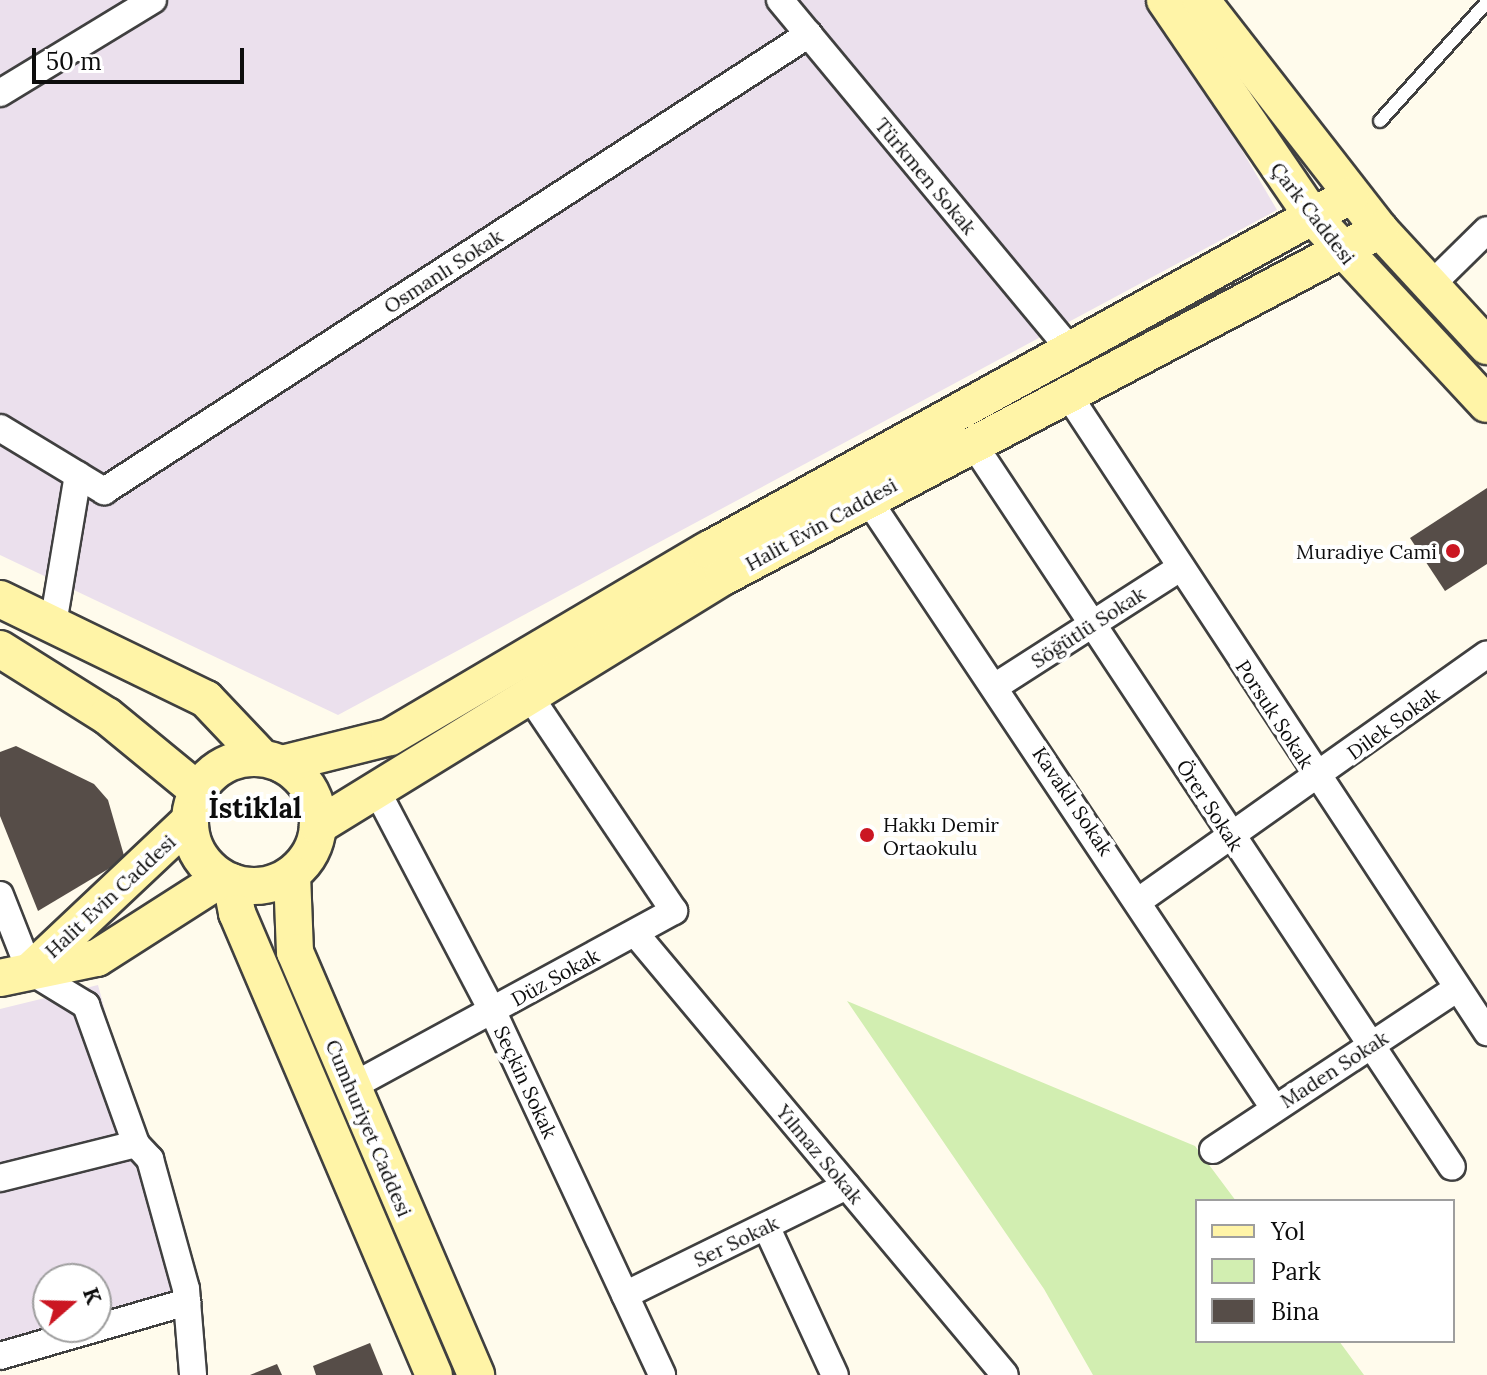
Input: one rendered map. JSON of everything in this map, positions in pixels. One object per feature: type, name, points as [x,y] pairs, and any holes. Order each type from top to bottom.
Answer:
[{"type":"main road","name":"Çark Caddesi","points":[[1165,0],[1313,217],[1342,253],[1487,404]]},
{"type":"main road","name":"Çark Caddesi","points":[[1201,0],[1351,195],[1429,287],[1487,346]]},
{"type":"main road","name":"Halit Evin Caddesi","points":[[318,826],[379,795],[528,694],[867,498],[972,442],[1351,195]]},
{"type":"main road","name":"Halit Evin Caddesi","points":[[272,761],[390,737],[708,550],[1342,253],[1380,230]]},
{"type":"main road","points":[[0,599],[206,699],[313,796],[318,826],[310,853],[292,874],[263,886],[227,880],[198,854],[193,806],[107,716],[0,649]]},
{"type":"main road","points":[[193,806],[225,764],[272,761]]},
{"type":"main road","name":"Halit Evin Caddesi","points":[[15,975],[193,806]]},
{"type":"main road","name":"Cumhuriyet Caddesi","points":[[292,874],[295,952],[476,1375]]},
{"type":"main road","name":"Halit Evin Caddesi","points":[[15,975],[97,958],[227,880]]},
{"type":"main road","name":"Cumhuriyet Caddesi","points":[[227,880],[237,913],[434,1375]]},
{"type":"street","points":[[0,93],[153,0]]},
{"type":"street","name":"Türkmen Sokak","points":[[780,0],[1077,375]]},
{"type":"street","name":"Osmanlı Sokak","points":[[78,475],[104,491],[809,34]]},
{"type":"street","points":[[1429,287],[1487,230]]},
{"type":"street","name":"Porsuk Sokak","points":[[1077,375],[1180,568],[1487,1032]]},
{"type":"street","points":[[0,428],[78,475],[53,624]]},
{"type":"street","name":"Örer Sokak","points":[[972,442],[1231,838],[1452,1167]]},
{"type":"street","name":"Kavaklı Sokak","points":[[867,498],[1140,900],[1274,1108]]},
{"type":"street","name":"Söğütlü Sokak","points":[[996,686],[1180,568]]},
{"type":"street","name":"Dilek Sokak","points":[[1140,900],[1317,779],[1487,654]]},
{"type":"street","name":"Düz Sokak","points":[[351,1087],[674,911],[528,694]]},
{"type":"street","name":"Seçkin Sokak","points":[[379,795],[493,1012],[662,1375]]},
{"type":"street","points":[[0,895],[15,975],[86,1005],[136,1144],[150,1159],[187,1302],[193,1375]]},
{"type":"street","name":"Yılmaz Sokak","points":[[635,933],[1005,1375]]},
{"type":"street","name":"Maden Sokak","points":[[1213,1150],[1456,989]]},
{"type":"street","points":[[0,1178],[136,1144]]},
{"type":"street","name":"Ser Sokak","points":[[625,1295],[847,1186]]},
{"type":"street","points":[[766,1226],[835,1375]]},
{"type":"street","points":[[0,1356],[187,1302]]},
{"type":"lane","points":[[1380,121],[1487,2]]},
{"type":"shaded area","points":[[0,0],[1154,0],[1277,210],[338,715],[0,555]]},
{"type":"shaded area","points":[[98,985],[181,1290],[112,1310],[112,1263],[32,1263],[32,1334],[0,1343],[0,1009]]},
{"type":"green space","points":[[847,1001],[1195,1146],[1235,1199],[1195,1199],[1195,1343],[1340,1343],[1364,1375],[1093,1375],[1044,1289]]},
{"type":"building","name":"Muradiye Cami","points":[[1487,488],[1487,564],[1445,591],[1410,538]]},
{"type":"building","points":[[16,746],[94,784],[108,800],[125,859],[38,911],[0,816],[0,752]]},
{"type":"building","points":[[370,1343],[383,1375],[316,1375],[313,1366]]},
{"type":"building","points":[[277,1364],[282,1375],[250,1375]]},
{"type":"place","name":"Muradiye Cami","points":[[1453,551]]},
{"type":"place","name":"Hakkı Demir Ortaokulu","points":[[867,835]]},
{"type":"district","name":"İstiklal","points":[[255,808]]}]
